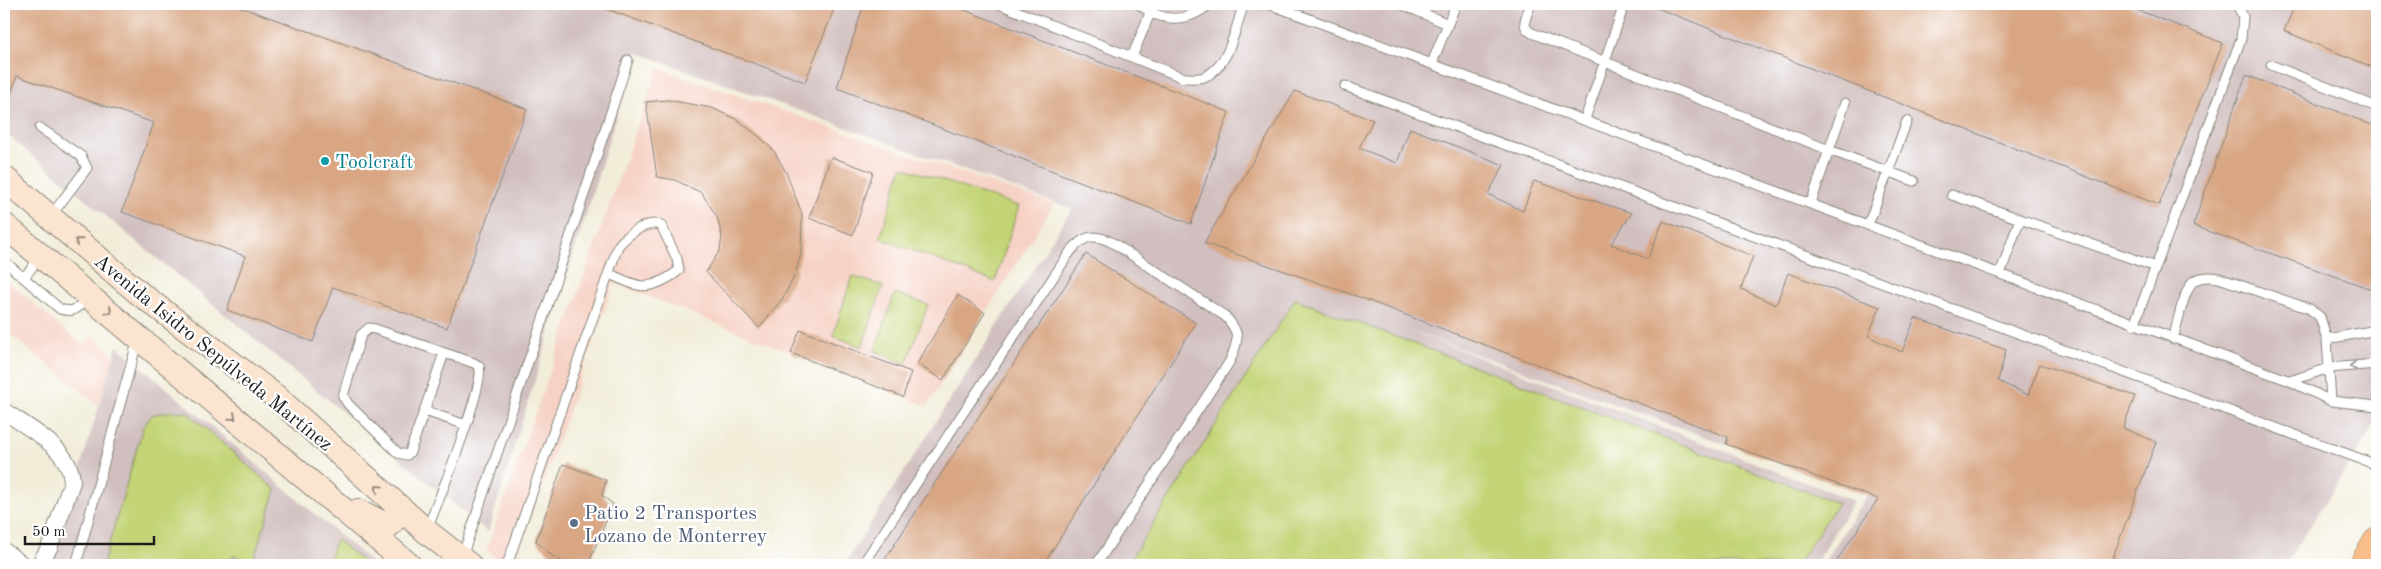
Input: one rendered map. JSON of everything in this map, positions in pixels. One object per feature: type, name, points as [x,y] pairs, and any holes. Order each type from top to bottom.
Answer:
[{"type":"highway","points":[[2362,565],[2377,542]]},
{"type":"main road","name":"Avenida Isidro Sepúlveda Martínez","points":[[4,178],[139,293],[275,396],[426,531],[465,562]]},
{"type":"main road","name":"Avenida Isidro Sepúlveda Martínez","points":[[4,227],[41,255],[408,565]]},
{"type":"main road","points":[[323,494],[384,525],[391,524],[402,510]]},
{"type":"street","points":[[4,411],[62,453],[71,472],[72,482],[49,548],[39,565]]},
{"type":"street","points":[[4,551],[23,565]]},
{"type":"lane","points":[[999,4],[1184,78],[1202,78],[1215,71],[1225,57],[1244,4]]},
{"type":"lane","points":[[1139,4],[1150,13],[1166,18],[1183,18],[1199,13],[1210,4]]},
{"type":"lane","points":[[1269,4],[1284,6],[2134,325],[2290,381],[2330,401],[2377,406]]},
{"type":"lane","points":[[1401,4],[1448,24]]},
{"type":"lane","points":[[1432,63],[1456,4]]},
{"type":"lane","points":[[1531,4],[1525,20],[1526,30],[1829,150],[1914,181]]},
{"type":"lane","points":[[2134,325],[2241,38],[2243,17],[2237,4]]},
{"type":"lane","points":[[1585,119],[1623,8]]},
{"type":"lane","points":[[1132,57],[1150,13]]},
{"type":"lane","points":[[465,562],[628,60]]},
{"type":"lane","points":[[2271,64],[2377,107]]},
{"type":"lane","points":[[1345,86],[2377,465]]},
{"type":"lane","points":[[1811,203],[1845,103]]},
{"type":"lane","points":[[1868,224],[1907,121]]},
{"type":"lane","points":[[40,128],[81,156],[86,162],[87,168],[50,217]]},
{"type":"lane","points":[[1952,195],[2156,267]]},
{"type":"lane","points":[[2000,274],[2020,219]]},
{"type":"lane","points":[[507,565],[618,246],[626,236],[651,224],[661,225],[677,259],[679,270],[675,274],[650,287],[643,287],[609,274]]},
{"type":"lane","points":[[862,565],[1070,252],[1078,241],[1089,236],[1102,237],[1113,243],[1225,316],[1235,327],[1238,337],[1230,360],[1096,565]]},
{"type":"lane","points":[[24,278],[41,255]]},
{"type":"lane","points":[[4,261],[60,309],[70,312],[76,310],[90,296]]},
{"type":"lane","points":[[2173,339],[2187,291],[2194,280],[2206,277],[2219,278],[2310,309],[2320,317],[2326,339],[2330,401]]},
{"type":"lane","points":[[426,531],[441,497],[466,425],[481,370],[474,363],[375,329],[364,330],[343,396],[348,404],[402,456],[410,452],[444,353]]},
{"type":"lane","points":[[2326,339],[2360,331],[2377,330]]},
{"type":"lane","points":[[76,565],[138,337]]},
{"type":"lane","points":[[2290,381],[2329,368],[2377,364]]},
{"type":"lane","points":[[425,411],[466,425]]},
{"type":"shaded area","points":[[4,4],[2377,4],[2377,422],[2285,565],[1823,565],[1867,495],[1395,325],[1854,501],[1814,565],[844,565],[1072,209],[636,52],[488,532],[4,132]]},
{"type":"shaded area","points":[[658,68],[1054,204],[927,406],[614,283],[514,565],[501,565],[487,549]]},
{"type":"shaded area","points":[[4,278],[83,346],[93,335],[114,356],[99,405],[4,330]]},
{"type":"shaded area","points":[[117,346],[375,565],[51,565]]},
{"type":"green space","points":[[902,167],[1019,206],[995,282],[880,238]]},
{"type":"green space","points":[[852,276],[883,286],[862,347],[833,336]]},
{"type":"green space","points":[[895,293],[928,305],[906,364],[875,351]]},
{"type":"green space","points":[[1295,299],[1838,503],[1797,565],[1127,565]]},
{"type":"green space","points":[[172,411],[187,412],[276,490],[252,564],[234,555],[225,565],[103,565],[143,427],[152,415]]},
{"type":"green space","points":[[336,539],[367,565],[327,565]]},
{"type":"building","name":"Toolcraft","points":[[4,4],[232,4],[527,109],[447,328],[333,287],[313,342],[227,310],[245,256],[122,212],[154,123],[17,76],[6,108],[4,107]]},
{"type":"building","points":[[593,4],[836,4],[805,82]]},
{"type":"building","points":[[864,4],[949,4],[1229,112],[1191,224],[837,88]]},
{"type":"building","points":[[1647,4],[2122,4],[2223,43],[2159,205]]},
{"type":"building","points":[[2295,4],[2377,4],[2377,69],[2284,31]]},
{"type":"building","points":[[2246,75],[2377,127],[2377,291],[2193,226]]},
{"type":"building","points":[[1295,91],[1373,120],[1359,148],[1397,163],[1410,128],[1504,165],[1488,194],[1523,211],[1534,181],[1632,213],[1611,244],[1648,259],[1663,221],[1753,256],[1741,289],[1776,305],[1788,273],[1880,307],[1868,336],[1902,352],[1915,318],[2006,350],[1998,381],[2028,395],[2040,364],[2135,396],[2123,428],[2156,442],[2110,565],[1834,565],[1878,499],[1726,444],[1728,437],[1348,293],[1204,243]]},
{"type":"building","points":[[668,100],[712,108],[738,120],[774,151],[786,172],[802,214],[801,254],[795,275],[783,298],[759,328],[706,272],[720,250],[722,236],[717,217],[702,193],[675,180],[657,177],[646,102]]},
{"type":"building","points":[[831,157],[873,172],[853,235],[809,218]]},
{"type":"building","points":[[1086,254],[1196,323],[1043,565],[881,565]]},
{"type":"building","points":[[958,295],[985,313],[943,380],[917,364]]},
{"type":"building","points":[[800,330],[911,372],[903,397],[791,353]]},
{"type":"building","name":"Patio 2 Transportes Lozano de Monterrey","points":[[563,464],[606,480],[602,496],[613,504],[588,565],[567,564],[552,556],[536,541]]},
{"type":"place","name":"Toolcraft","points":[[325,161]]},
{"type":"place","name":"Patio 2 Transportes Lozano de Monterrey","points":[[574,523]]}]
